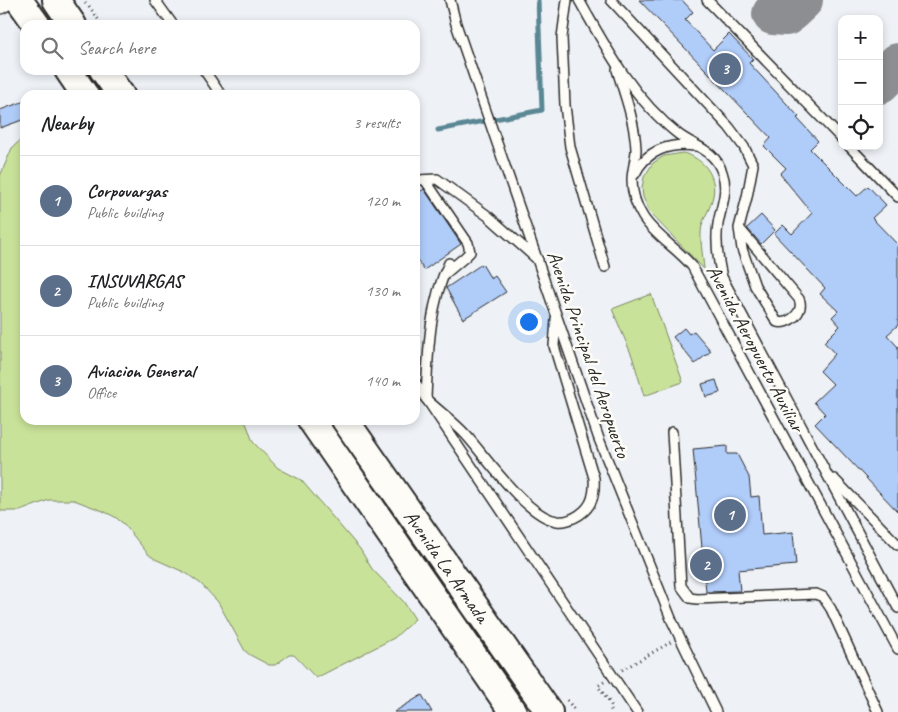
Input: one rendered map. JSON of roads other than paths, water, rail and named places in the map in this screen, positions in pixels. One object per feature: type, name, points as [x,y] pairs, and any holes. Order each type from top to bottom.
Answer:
[{"type":"main road","points":[[19,0],[33,20]]},
{"type":"main road","points":[[56,0],[81,16]]},
{"type":"main road","points":[[71,75],[82,90]]},
{"type":"main road","points":[[107,75],[118,90]]},
{"type":"main road","name":"Avenida La Armada","points":[[314,425],[514,712]]},
{"type":"main road","name":"Avenida La Armada","points":[[348,425],[549,712]]},
{"type":"street","points":[[0,4],[7,0]]},
{"type":"lane","points":[[155,0],[169,20]]},
{"type":"lane","name":"Avenida Principal del Aeropuerto","points":[[450,0],[456,24],[599,438],[680,637],[716,712]]},
{"type":"lane","points":[[567,0],[562,37],[565,105],[570,147],[605,267]]},
{"type":"lane","name":"Avenida Aeropuerto Auxiliar","points":[[579,0],[614,63],[640,97],[659,117],[685,139],[702,147],[717,162],[724,179],[726,192],[718,226],[717,247],[722,277],[898,608]]},
{"type":"lane","points":[[611,0],[729,127],[744,147],[753,165],[739,228],[745,258],[755,286],[777,322],[782,323],[790,320],[800,309],[799,299],[739,228]]},
{"type":"lane","points":[[707,0],[838,135]]},
{"type":"lane","name":"Avenida Aeropuerto Auxiliar","points":[[614,63],[626,98],[636,150],[632,181],[636,202],[643,218],[653,230],[684,256],[692,266],[898,648]]},
{"type":"lane","points":[[208,75],[218,90]]},
{"type":"lane","points":[[632,181],[645,158],[659,150],[680,145],[702,147]]},
{"type":"lane","points":[[853,150],[898,197]]},
{"type":"lane","points":[[420,180],[438,179],[488,216],[538,260]]},
{"type":"lane","points":[[425,180],[468,243],[470,252],[443,275]]},
{"type":"lane","points":[[450,262],[439,288],[428,352],[426,398],[465,434],[512,488],[539,513],[559,522],[570,520],[587,508],[593,498],[594,478],[554,346],[557,316]]},
{"type":"lane","points":[[420,389],[637,712]]},
{"type":"lane","points":[[672,432],[682,586],[690,598],[816,594],[823,597],[831,609],[878,712]]},
{"type":"lane","points":[[825,470],[898,545]]},
{"type":"waterway","points":[[438,130],[542,110],[538,0]]},
{"type":"place","name":"Aviacion General","points":[[725,69]]},
{"type":"place","name":"Corpovargas","points":[[730,515]]},
{"type":"place","name":"INSUVARGAS","points":[[706,565]]}]
